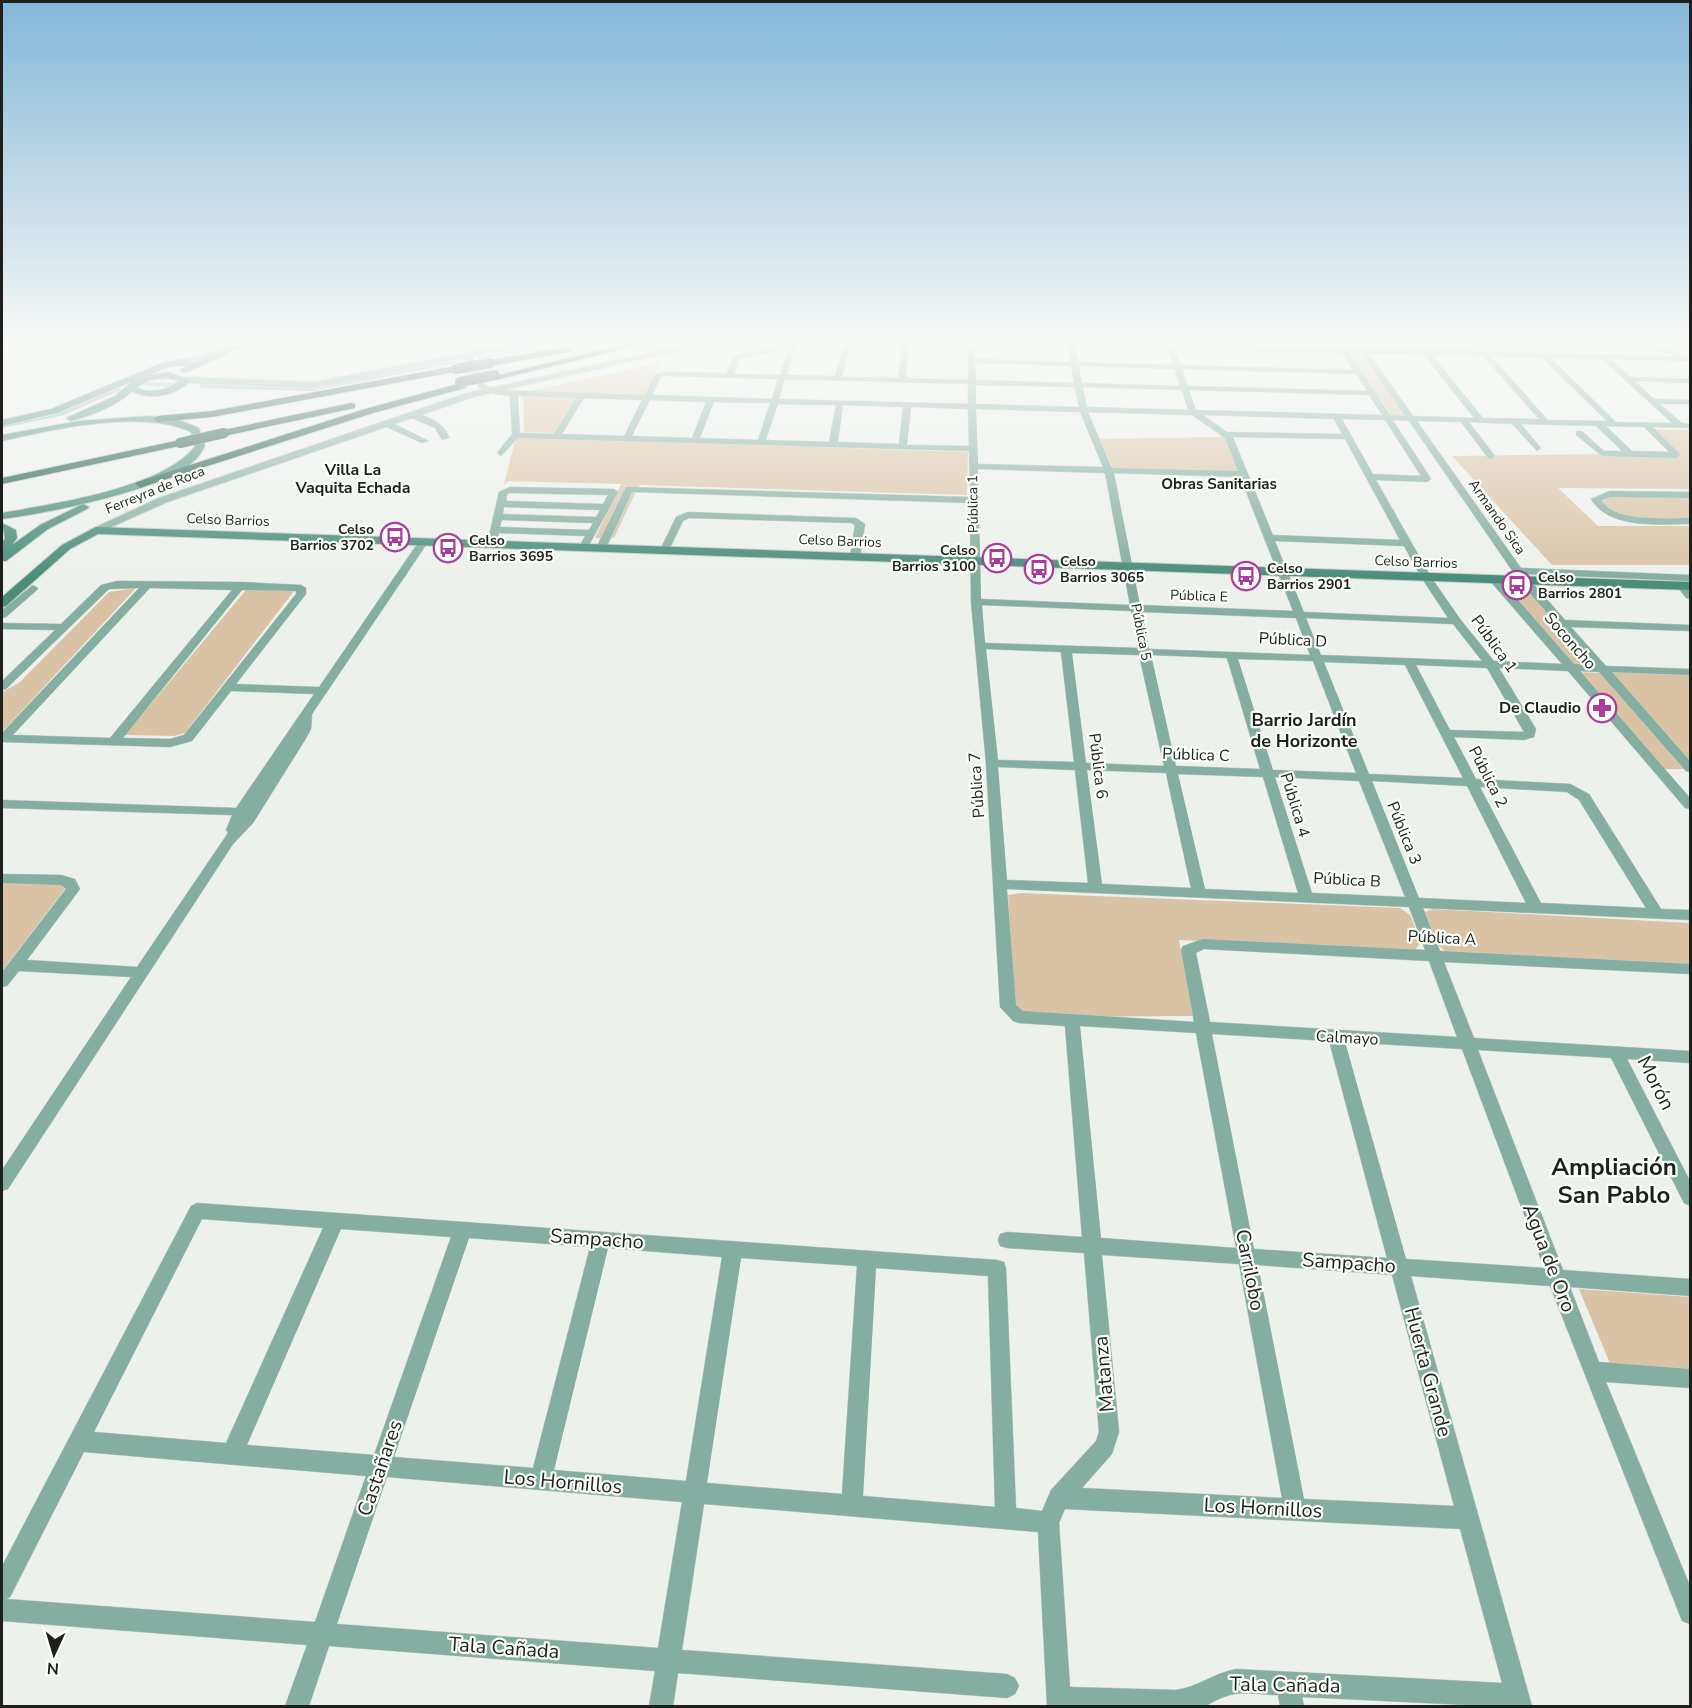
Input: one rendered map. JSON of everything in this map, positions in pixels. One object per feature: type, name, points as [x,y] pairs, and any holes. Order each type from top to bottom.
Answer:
[{"type":"highway","points":[[2,482],[264,420]]},
{"type":"highway","points":[[141,484],[344,420]]},
{"type":"highway","points":[[2,470],[176,439]]},
{"type":"main road","points":[[8,436],[63,420]]},
{"type":"main road","points":[[8,436],[94,422],[141,420]]},
{"type":"main road","points":[[2,516],[59,506],[129,488],[178,466],[195,454],[200,447],[198,434],[192,428],[158,420]]},
{"type":"main road","points":[[2,558],[24,540],[55,521],[129,488]]},
{"type":"main road","points":[[2,525],[10,530],[11,538],[2,551]]},
{"type":"main road","name":"Celso Barrios","points":[[96,531],[1426,577],[1494,579],[1521,576],[1688,587]]},
{"type":"main road","name":"Ferreyra de Roca","points":[[2,603],[66,547],[96,531]]},
{"type":"street","name":"Ferreyra de Roca","points":[[96,531],[163,500],[399,420]]},
{"type":"street","points":[[422,420],[441,428],[445,432],[445,438]]},
{"type":"street","points":[[515,420],[516,435]]},
{"type":"street","points":[[557,436],[567,420]]},
{"type":"street","points":[[627,438],[636,420]]},
{"type":"street","points":[[695,440],[703,420]]},
{"type":"street","points":[[761,442],[769,420]]},
{"type":"street","points":[[833,445],[837,420]]},
{"type":"street","points":[[903,447],[906,420]]},
{"type":"street","name":"Pública 1","points":[[972,420],[974,561]]},
{"type":"street","name":"Pública 5","points":[[1087,420],[1109,471],[1144,651],[1199,892]]},
{"type":"street","points":[[1205,420],[1226,434],[1347,437]]},
{"type":"street","name":"Pública 1","points":[[1338,420],[1426,577],[1456,621],[1491,665],[1530,729],[1530,734],[1524,736],[1447,733]]},
{"type":"street","points":[[1371,477],[1427,479],[1390,420]]},
{"type":"street","name":"Armando Sica","points":[[1412,420],[1521,576]]},
{"type":"street","points":[[1455,420],[1690,426]]},
{"type":"street","points":[[1463,420],[1491,456]]},
{"type":"street","points":[[1610,420],[1614,424]]},
{"type":"street","points":[[1673,420],[1680,426]]},
{"type":"street","points":[[1514,421],[1537,448]]},
{"type":"street","points":[[387,424],[425,441]]},
{"type":"street","points":[[1599,424],[1630,454]]},
{"type":"street","points":[[1580,433],[1598,452],[1676,455],[1646,425]]},
{"type":"street","points":[[1226,434],[1364,777]]},
{"type":"street","points":[[501,453],[511,438],[516,435],[972,449]]},
{"type":"street","points":[[972,466],[1243,474]]},
{"type":"street","points":[[601,548],[629,489],[973,500]]},
{"type":"street","points":[[492,544],[501,493],[506,490],[614,492],[584,548]]},
{"type":"street","points":[[538,546],[570,491]]},
{"type":"street","points":[[1690,495],[1610,494],[1596,499],[1605,511],[1620,517],[1690,521]]},
{"type":"street","points":[[500,504],[607,507]]},
{"type":"street","points":[[665,550],[679,519],[688,514],[853,520],[860,524],[855,557]]},
{"type":"street","points":[[498,517],[599,520]]},
{"type":"street","points":[[495,530],[592,533]]},
{"type":"street","points":[[1268,538],[1407,543]]},
{"type":"street","points":[[3,1178],[247,812],[299,740],[305,729],[307,716],[396,582],[418,542]]},
{"type":"street","name":"Pública 7","points":[[974,561],[992,763],[1008,1006]]},
{"type":"street","name":"Soconcho","points":[[1521,576],[1690,768]]},
{"type":"street","name":"Soconcho","points":[[1494,579],[1690,805]]},
{"type":"street","points":[[2,687],[105,587],[117,584],[292,586],[301,588],[302,591],[188,738],[170,743],[2,738]]},
{"type":"street","points":[[2,738],[148,584]]},
{"type":"street","points":[[114,741],[242,585]]},
{"type":"street","points":[[2,615],[33,588]]},
{"type":"street","name":"Pública E","points":[[976,602],[1456,621]]},
{"type":"street","points":[[1562,623],[1690,628]]},
{"type":"street","points":[[2,626],[63,627]]},
{"type":"street","name":"Pública D","points":[[982,646],[1690,672]]},
{"type":"street","name":"Pública 6","points":[[1066,649],[1096,888]]},
{"type":"street","name":"Pública 4","points":[[1231,654],[1306,897]]},
{"type":"street","name":"Pública 2","points":[[1409,662],[1536,908]]},
{"type":"street","points":[[228,687],[324,690]]},
{"type":"street","name":"Pública C","points":[[992,763],[1558,786],[1578,792],[1584,797],[1656,913]]},
{"type":"street","points":[[1664,774],[1690,774]]},
{"type":"street","name":"Pública 3","points":[[1364,777],[1414,902]]},
{"type":"street","points":[[2,804],[247,812]]},
{"type":"street","points":[[2,878],[61,880],[73,885],[73,889],[2,982]]},
{"type":"street","name":"Pública B","points":[[1001,884],[1690,915]]},
{"type":"street","name":"Agua de Oro","points":[[1414,902],[1592,1371],[1690,1613]]},
{"type":"street","name":"Pública A","points":[[1203,1030],[1188,950],[1203,944],[1683,966],[1690,969]]},
{"type":"street","points":[[15,965],[140,972]]},
{"type":"street","name":"Calmayo","points":[[1008,1006],[1019,1017],[1072,1021],[1690,1057]]},
{"type":"street","name":"Matanza","points":[[1058,1703],[1048,1522],[1059,1498],[1105,1448],[1108,1432],[1072,1021]]},
{"type":"street","name":"Carrilobo","points":[[1203,1030],[1295,1510]]},
{"type":"street","name":"Huerta Grande","points":[[1336,1037],[1518,1701]]},
{"type":"street","name":"Morón","points":[[1616,1053],[1690,1198]]},
{"type":"street","name":"Sampacho","points":[[78,1440],[197,1211],[997,1268],[1006,1520]]},
{"type":"street","points":[[232,1454],[336,1220]]},
{"type":"street","name":"Castañares","points":[[297,1707],[463,1229]]},
{"type":"street","points":[[541,1480],[601,1239]]},
{"type":"street","name":"Sampacho","points":[[1007,1240],[1690,1287]]},
{"type":"street","points":[[661,1707],[733,1248]]},
{"type":"street","points":[[852,1507],[867,1258]]},
{"type":"street","points":[[1592,1371],[1690,1378]]},
{"type":"street","points":[[2,1589],[78,1440]]},
{"type":"street","name":"Los Hornillos","points":[[78,1440],[694,1494],[1048,1522]]},
{"type":"street","name":"Los Hornillos","points":[[1059,1498],[1467,1518]]},
{"type":"street","name":"Tala Cañada","points":[[2,1610],[1007,1686]]},
{"type":"street","name":"Tala Cañada","points":[[1058,1703],[1176,1702],[1196,1699],[1220,1684],[1236,1681],[1290,1695],[1518,1701]]},
{"type":"shaded area","points":[[524,420],[564,420],[556,433],[524,432]]},
{"type":"shaded area","points":[[1650,429],[1690,430],[1690,489],[1558,488],[1598,526],[1690,526],[1690,565],[1552,565],[1452,456],[1598,454],[1679,457]]},
{"type":"shaded area","points":[[516,437],[968,452],[967,495],[639,485],[614,538],[595,538],[621,484],[508,481],[504,485]]},
{"type":"shaded area","points":[[1225,437],[1239,473],[1114,470],[1100,439]]},
{"type":"shaded area","points":[[1690,495],[1690,521],[1620,517],[1597,503],[1602,496]]},
{"type":"shaded area","points":[[1496,580],[1520,581],[1596,669],[1574,669]]},
{"type":"shaded area","points":[[136,588],[2,732],[2,692],[19,683],[109,592]]},
{"type":"shaded area","points":[[246,590],[294,591],[185,733],[174,736],[125,735]]},
{"type":"shaded area","points":[[1603,669],[1690,672],[1690,768]]},
{"type":"shaded area","points":[[1576,672],[1600,673],[1686,769],[1665,769]]},
{"type":"shaded area","points":[[2,882],[60,884],[65,889],[2,971]]},
{"type":"shaded area","points":[[1021,893],[1400,908],[1410,915],[1421,942],[1415,950],[1179,940],[1193,1016],[1019,1017],[1015,1003],[1008,895]]},
{"type":"shaded area","points":[[1433,909],[1690,923],[1690,965],[1446,952],[1439,946],[1425,912]]},
{"type":"shaded area","points":[[1579,1289],[1690,1297],[1690,1377],[1613,1371]]},
{"type":"waterway","points":[[2,426],[33,420]]},
{"type":"place","name":"Celso Barrios 3702","points":[[395,537]]},
{"type":"place","name":"Celso Barrios 3695","points":[[448,548]]},
{"type":"place","name":"Celso Barrios 3100","points":[[997,558]]},
{"type":"place","name":"Celso Barrios 3065","points":[[1039,569]]},
{"type":"place","name":"Celso Barrios 2901","points":[[1246,576]]},
{"type":"place","name":"Celso Barrios 2801","points":[[1517,585]]},
{"type":"place","name":"De Claudio","points":[[1602,708]]},
{"type":"district","name":"Villa La Vaquita Echada","points":[[353,479]]},
{"type":"district","name":"Obras Sanitarias","points":[[1219,484]]},
{"type":"district","name":"Barrio Jardín de Horizonte","points":[[1304,730]]},
{"type":"district","name":"Ampliación San Pablo","points":[[1614,1181]]}]
